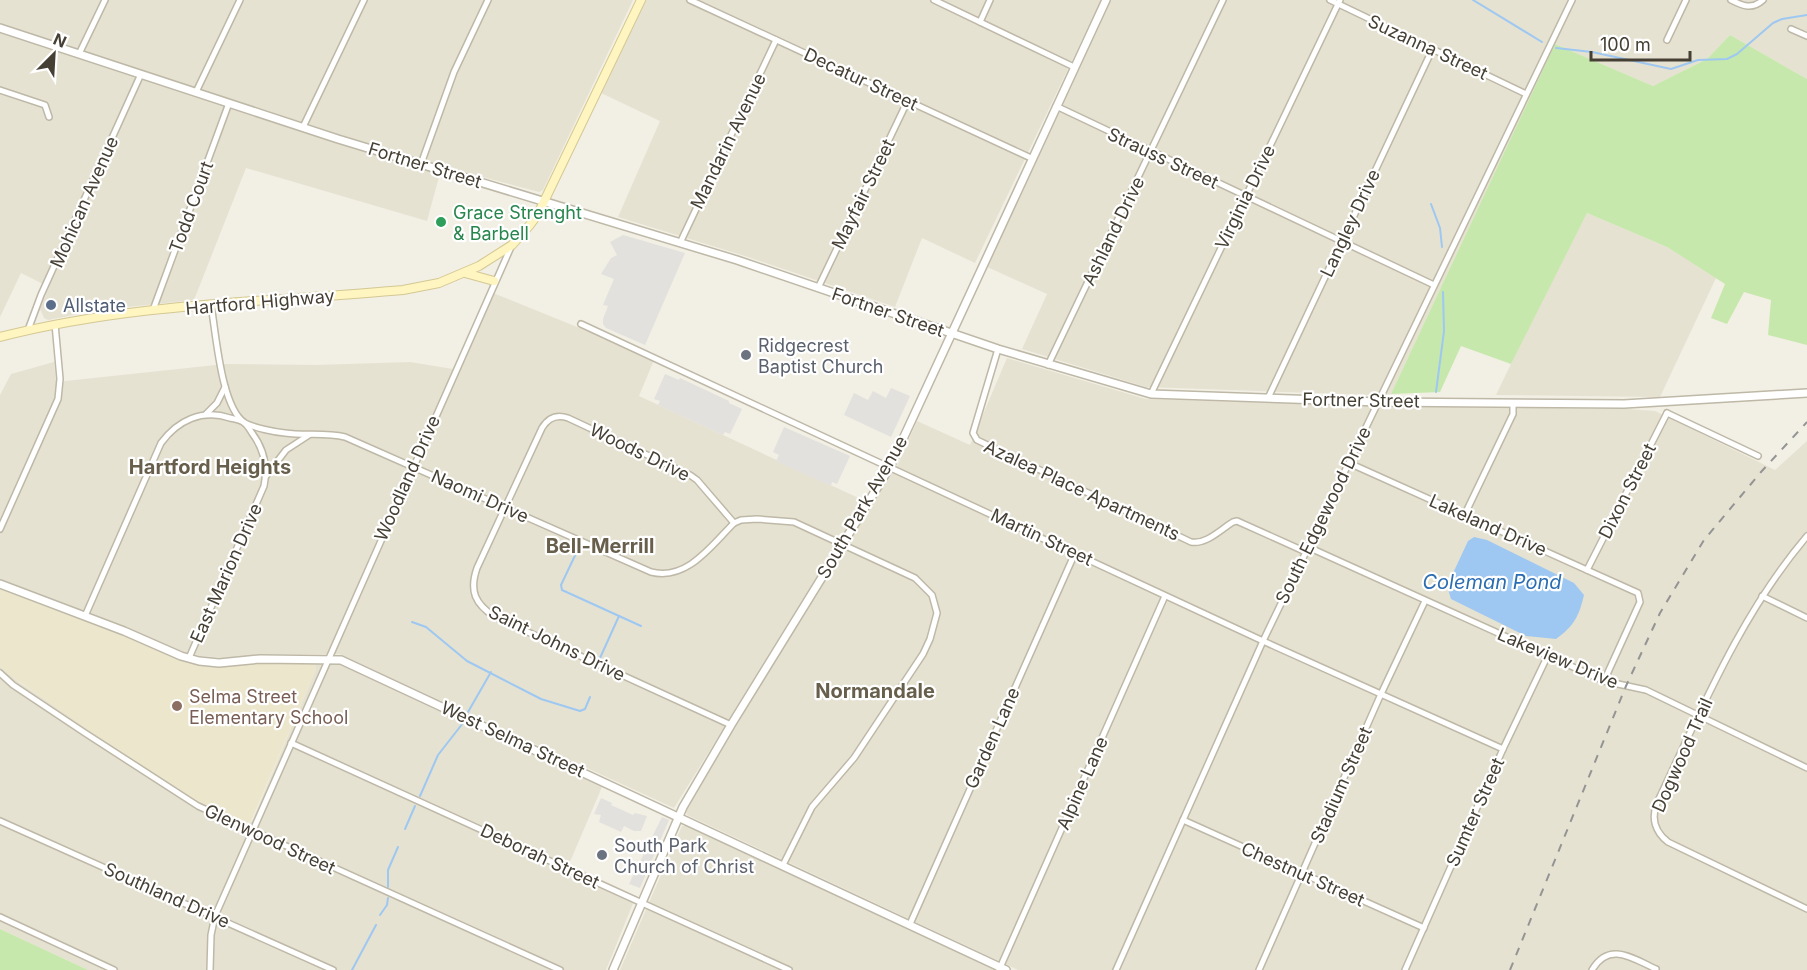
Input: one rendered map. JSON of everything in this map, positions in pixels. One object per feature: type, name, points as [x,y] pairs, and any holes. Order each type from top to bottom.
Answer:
[{"type":"main road","name":"Woodland Drive","points":[[512,245],[534,220],[544,202],[641,0]]},
{"type":"main road","name":"Hartford Highway","points":[[0,337],[55,324],[153,310],[403,290],[439,283],[465,273],[512,245]]},
{"type":"main road","points":[[465,273],[494,281]]},
{"type":"street","points":[[80,54],[105,0]]},
{"type":"street","points":[[196,92],[240,0]]},
{"type":"street","points":[[303,127],[364,0]]},
{"type":"street","points":[[421,164],[454,72],[488,0]]},
{"type":"street","name":"Decatur Street","points":[[690,0],[1032,158]]},
{"type":"street","points":[[934,0],[1074,67]]},
{"type":"street","points":[[980,22],[990,0]]},
{"type":"street","name":"South Park Avenue","points":[[613,970],[678,816],[731,725],[890,467],[1106,0]]},
{"type":"street","name":"Ashland Drive","points":[[1048,365],[1223,0]]},
{"type":"street","name":"Suzanna Street","points":[[1330,0],[1339,2],[1526,94]]},
{"type":"street","name":"South Edgewood Drive","points":[[1116,970],[1263,641],[1572,0]]},
{"type":"street","points":[[1667,40],[1686,0]]},
{"type":"street","points":[[1731,0],[1748,7],[1763,0]]},
{"type":"street","name":"Virginia Drive","points":[[1151,394],[1339,2]]},
{"type":"street","name":"Fortner Street","points":[[0,28],[303,127],[680,243],[1048,365],[1151,394],[1378,402],[1664,403],[1807,393]]},
{"type":"street","points":[[1791,29],[1807,36]]},
{"type":"street","name":"Mandarin Avenue","points":[[680,243],[777,40]]},
{"type":"street","name":"Langley Drive","points":[[1268,398],[1433,48]]},
{"type":"street","name":"Mohican Avenue","points":[[28,330],[141,74]]},
{"type":"street","points":[[0,90],[45,105],[49,117]]},
{"type":"street","name":"Mayfair Street","points":[[818,288],[908,100]]},
{"type":"street","name":"Todd Court","points":[[153,310],[229,103]]},
{"type":"street","name":"Strauss Street","points":[[1055,106],[1434,285]]},
{"type":"street","name":"Woodland Drive","points":[[210,970],[214,916],[494,281],[512,245]]},
{"type":"street","name":"East Marion Drive","points":[[189,658],[266,477],[266,465],[261,447],[231,403],[225,387],[211,305]]},
{"type":"street","points":[[0,529],[58,399],[60,379],[55,324]]},
{"type":"street","name":"Martin Street","points":[[581,324],[1263,641],[1503,749]]},
{"type":"street","name":"Azalea Place Apartments","points":[[998,349],[973,433],[977,440],[1191,542],[1198,543],[1237,521],[1307,550]]},
{"type":"street","points":[[85,616],[161,443],[176,426],[206,414],[217,403],[225,387]]},
{"type":"street","points":[[1465,514],[1513,414],[1513,403]]},
{"type":"street","points":[[1664,403],[1667,413],[1758,456]]},
{"type":"street","name":"Dixon Street","points":[[1587,570],[1667,413]]},
{"type":"street","name":"Naomi Drive","points":[[206,414],[219,415],[285,434],[326,433],[345,437],[658,574],[675,572],[690,566],[734,523]]},
{"type":"street","name":"Woods Drive","points":[[506,507],[544,423],[552,417],[560,416],[690,475],[734,523]]},
{"type":"street","points":[[266,477],[286,450],[310,434]]},
{"type":"street","name":"Lakeland Drive","points":[[1349,463],[1636,591],[1640,602],[1604,681]]},
{"type":"street","name":"Saint Johns Drive","points":[[506,507],[474,576],[475,598],[485,611],[731,725]]},
{"type":"street","points":[[734,523],[757,519],[788,521],[908,574],[922,584],[932,595],[935,603],[936,623],[923,654],[864,744],[812,807],[783,865]]},
{"type":"street","name":"Dogwood Trail","points":[[1807,537],[1762,596],[1732,646],[1655,807],[1654,821],[1657,831],[1668,842],[1807,909]]},
{"type":"street","name":"Lakeview Drive","points":[[1307,550],[1604,681],[1642,689],[1807,768]]},
{"type":"street","name":"Garden Lane","points":[[910,924],[1075,553]]},
{"type":"street","name":"West Selma Street","points":[[0,584],[189,658],[219,663],[260,659],[341,660],[910,924],[1002,969]]},
{"type":"street","name":"Alpine Lane","points":[[1002,969],[1166,596]]},
{"type":"street","points":[[1762,596],[1807,618]]},
{"type":"street","name":"Stadium Street","points":[[1259,970],[1381,694],[1425,601]]},
{"type":"street","name":"Sumter Street","points":[[1405,970],[1503,749],[1548,656]]},
{"type":"street","name":"Glenwood Street","points":[[0,673],[22,691],[187,800],[252,832],[560,970]]},
{"type":"street","name":"Deborah Street","points":[[291,743],[789,970]]},
{"type":"street","name":"Chestnut Street","points":[[1183,820],[1424,928]]},
{"type":"street","name":"Southland Drive","points":[[0,821],[333,970]]},
{"type":"street","points":[[0,917],[114,970]]},
{"type":"street","points":[[1592,970],[1599,960],[1610,954],[1624,955],[1656,969]]},
{"type":"shaded area","points":[[0,0],[633,0],[543,190],[539,192],[412,158],[0,24]]},
{"type":"shaded area","points":[[646,0],[1101,0],[975,263],[922,238],[895,307],[745,256],[618,217],[660,121],[601,93]]},
{"type":"shaded area","points":[[1110,0],[1807,0],[1807,79],[1730,35],[1707,59],[1653,86],[1555,44],[1391,394],[1146,387],[1022,349],[1047,294],[985,266]]},
{"type":"shaded area","points":[[0,31],[440,173],[427,221],[246,168],[194,300],[99,310],[48,320],[44,318],[40,309],[49,287],[21,273],[0,317]]},
{"type":"shaded area","points":[[1587,213],[1667,247],[1716,278],[1660,397],[1496,395],[1549,285]]},
{"type":"shaded area","points":[[623,235],[685,253],[645,345],[606,328],[603,324],[608,306],[603,305],[614,279],[601,274],[611,258],[617,255],[610,242]]},
{"type":"shaded area","points":[[493,293],[654,360],[639,396],[865,501],[674,808],[339,654],[271,654],[224,658],[200,656],[182,651],[0,579],[0,395],[11,374],[54,362],[56,382],[225,364],[316,365],[410,362],[459,370]]},
{"type":"shaded area","points":[[1007,358],[1146,399],[1655,411],[1775,470],[1807,441],[1807,970],[1018,970],[687,815],[686,810],[715,759],[898,464],[917,421],[970,445]]},
{"type":"shaded area","points":[[665,374],[679,380],[680,378],[742,409],[730,434],[725,432],[723,435],[658,405],[660,401],[654,399]]},
{"type":"shaded area","points":[[891,388],[910,396],[891,437],[844,415],[854,393],[868,400],[873,391],[886,398]]},
{"type":"shaded area","points":[[784,427],[850,456],[837,484],[832,482],[831,486],[776,461],[779,455],[773,452]]},
{"type":"shaded area","name":"Selma Street Elementary School","points":[[0,588],[186,662],[225,667],[264,663],[314,663],[316,669],[251,821],[245,823],[196,800],[88,730],[4,671],[0,666]]},
{"type":"shaded area","points":[[314,663],[337,663],[602,787],[569,864],[636,896],[606,970],[88,970],[0,929],[0,666],[20,683],[196,800],[248,823],[252,821],[316,669]]},
{"type":"shaded area","points":[[601,798],[633,815],[635,813],[647,816],[641,831],[634,831],[624,826],[621,832],[599,822],[601,815],[594,814]]},
{"type":"shaded area","points":[[662,817],[669,820],[640,888],[629,884]]},
{"type":"shaded area","points":[[682,826],[687,826],[995,970],[620,970]]},
{"type":"green space","points":[[1730,35],[1807,79],[1807,345],[1768,335],[1771,300],[1744,292],[1727,324],[1711,318],[1725,284],[1667,247],[1587,213],[1511,364],[1461,346],[1440,392],[1391,394],[1555,44],[1653,86],[1707,59]]},
{"type":"green space","points":[[0,929],[88,970],[0,970]]},
{"type":"water","name":"Coleman Pond","points":[[1474,537],[1487,540],[1574,583],[1584,595],[1578,615],[1567,630],[1556,639],[1526,636],[1451,599],[1447,586],[1468,541]]},
{"type":"waterway","points":[[1473,0],[1542,42]]},
{"type":"waterway","points":[[1556,48],[1592,52],[1671,69],[1698,60],[1727,59],[1737,54],[1773,23],[1782,19],[1807,15]]},
{"type":"waterway","points":[[1431,204],[1440,228],[1442,247]]},
{"type":"waterway","points":[[1436,392],[1444,331],[1443,292]]},
{"type":"waterway","points":[[580,545],[561,585],[562,590],[641,626]]},
{"type":"waterway","points":[[600,658],[619,616]]},
{"type":"waterway","points":[[412,622],[426,627],[467,661],[541,699],[580,711],[585,709],[590,697]]},
{"type":"waterway","points":[[468,712],[491,672]]},
{"type":"waterway","points":[[420,796],[438,755],[463,723]]},
{"type":"waterway","points":[[405,829],[415,806]]},
{"type":"waterway","points":[[388,887],[388,870],[398,847]]},
{"type":"waterway","points":[[380,915],[387,905],[388,898]]},
{"type":"waterway","points":[[352,970],[376,925]]},
{"type":"railway","points":[[1510,970],[1626,686],[1660,613],[1704,540],[1807,422]]},
{"type":"place","name":"Grace Strenght & Barbell","points":[[441,222]]},
{"type":"place","name":"Allstate","points":[[51,305]]},
{"type":"place","name":"Ridgecrest Baptist Church","points":[[746,355]]},
{"type":"place","name":"Selma Street Elementary School","points":[[177,706]]},
{"type":"place","name":"South Park Church of Christ","points":[[602,855]]},
{"type":"district","name":"Hartford Heights","points":[[210,467]]},
{"type":"district","name":"Bell-Merrill","points":[[600,546]]},
{"type":"district","name":"Normandale","points":[[875,691]]}]
